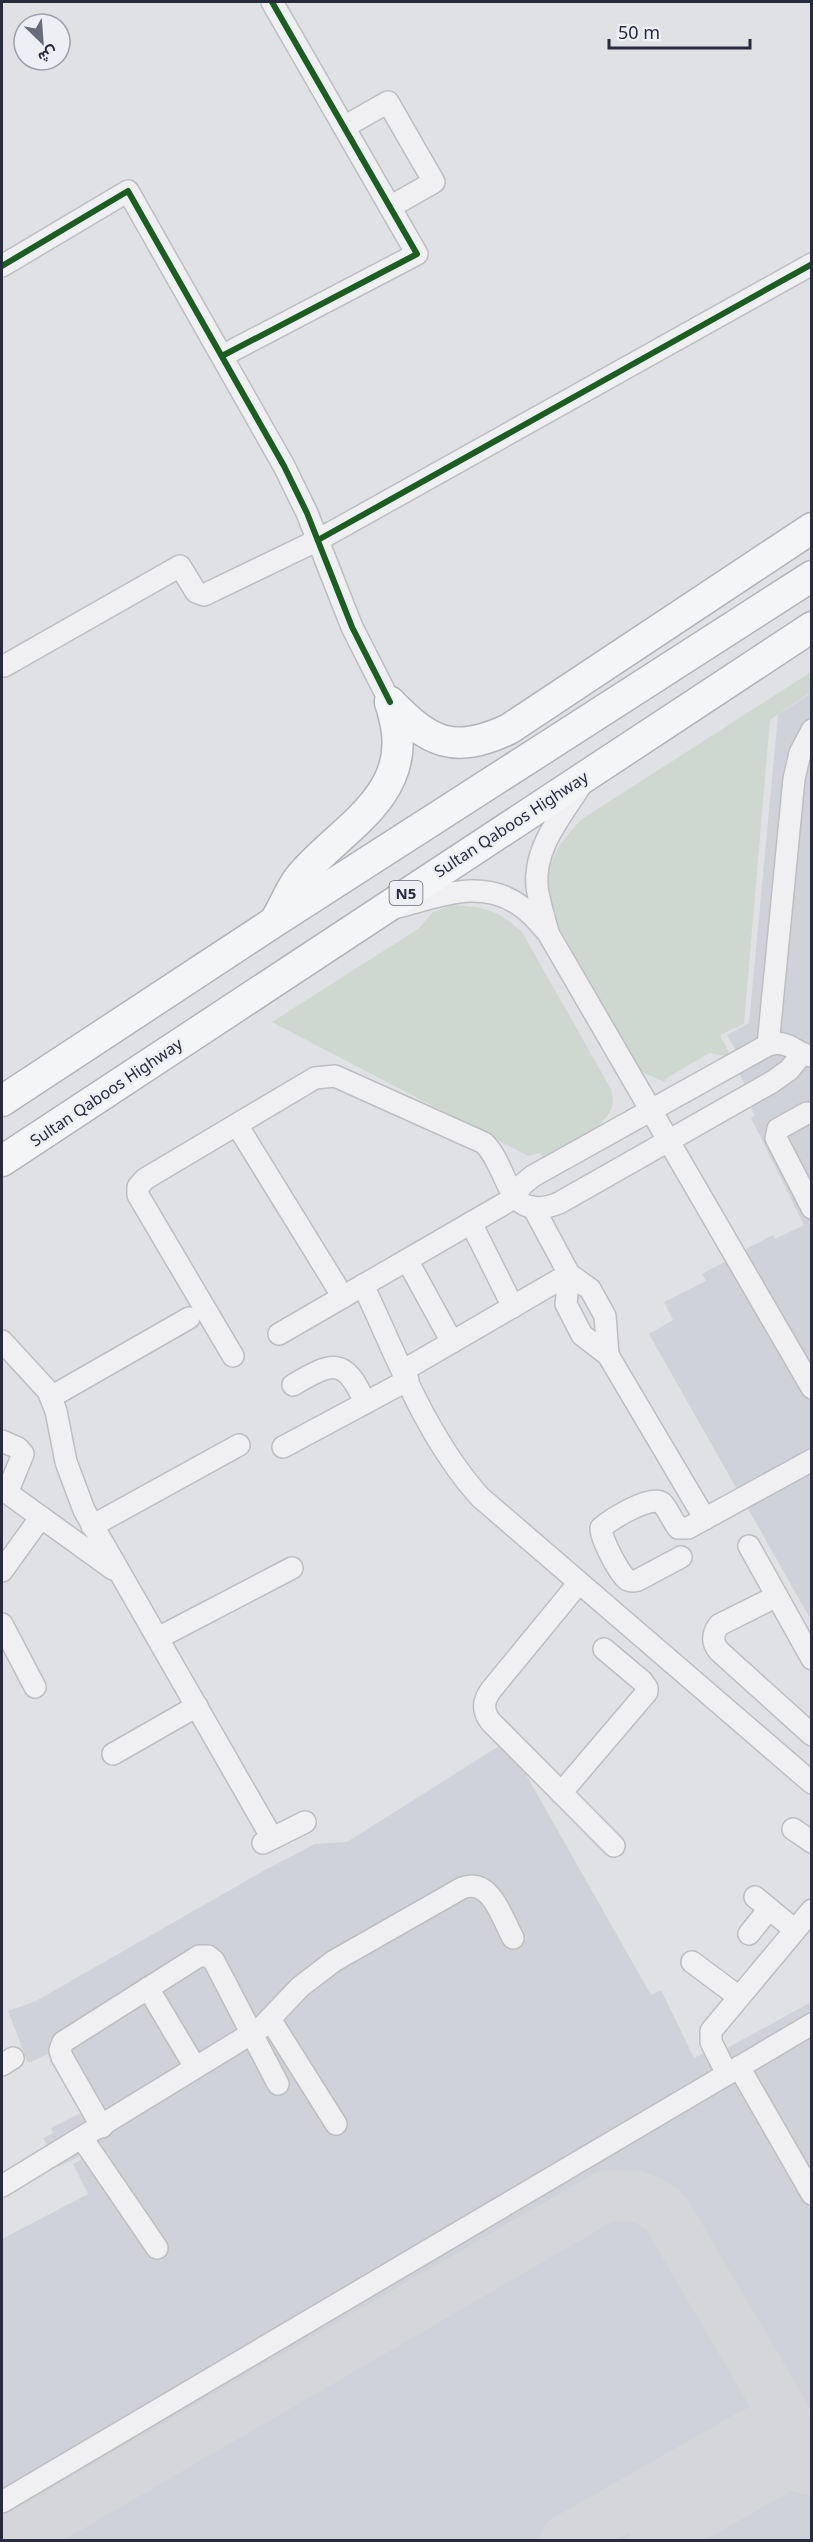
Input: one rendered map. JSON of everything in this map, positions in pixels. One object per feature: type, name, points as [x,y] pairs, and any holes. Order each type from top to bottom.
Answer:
[{"type":"highway","points":[[390,702],[413,725],[440,740],[478,741],[492,737],[509,729],[812,528]]},
{"type":"highway","points":[[2,1101],[274,922],[812,576]]},
{"type":"highway","name":"Sultan Qaboos Highway","points":[[2,1161],[812,627]]},
{"type":"highway","points":[[274,922],[299,878],[373,805],[388,785],[396,759],[397,735],[390,702]]},
{"type":"street","points":[[222,356],[417,254],[272,2]]},
{"type":"street","points":[[344,127],[388,102],[434,182],[390,207]]},
{"type":"street","points":[[2,266],[128,191],[284,466],[318,540],[352,627],[390,702]]},
{"type":"street","points":[[4,666],[180,566],[196,592],[204,595],[318,540],[812,264]]},
{"type":"street","points":[[768,1045],[794,779],[800,753],[812,730]]},
{"type":"street","points":[[590,772],[547,839],[538,862],[537,887],[548,933],[812,1388]]},
{"type":"street","points":[[375,913],[451,892],[479,890],[503,896],[514,902],[548,933]]},
{"type":"street","points":[[279,1334],[471,1223],[524,1203],[543,1209],[559,1203],[781,1076],[807,1055],[784,1043],[768,1045],[526,1180],[524,1203]]},
{"type":"street","points":[[233,1356],[137,1191],[139,1184],[315,1078],[322,1076],[335,1076],[484,1143],[569,1274],[590,1289],[605,1316],[608,1355]]},
{"type":"street","points":[[807,1113],[778,1129],[776,1138],[812,1208]]},
{"type":"street","points":[[237,1125],[343,1297]]},
{"type":"street","points":[[471,1223],[513,1307]]},
{"type":"street","points":[[407,1260],[452,1342]]},
{"type":"street","points":[[283,1447],[365,1403],[452,1342],[569,1274]]},
{"type":"street","points":[[569,1274],[565,1298],[568,1309],[585,1338],[608,1355],[705,1519]]},
{"type":"street","points":[[363,1285],[438,1441],[468,1484],[492,1510],[812,1783]]},
{"type":"street","points":[[51,1397],[189,1318]]},
{"type":"street","points":[[2,1341],[42,1382],[51,1397],[66,1462],[92,1526],[197,1706],[267,1841],[305,1822]]},
{"type":"street","points":[[293,1385],[320,1370],[335,1368],[353,1379],[365,1403]]},
{"type":"street","points":[[2,1441],[18,1448],[23,1454],[4,1491],[121,1575]]},
{"type":"street","points":[[92,1526],[239,1445]]},
{"type":"street","points":[[681,1557],[638,1580],[630,1581],[624,1576],[602,1539],[602,1528],[649,1500],[662,1504],[678,1528],[688,1528],[812,1460]]},
{"type":"street","points":[[2,1570],[41,1517]]},
{"type":"street","points":[[749,1546],[812,1659]]},
{"type":"street","points":[[158,1638],[292,1568]]},
{"type":"street","points":[[578,1584],[491,1690],[484,1702],[491,1722],[614,1846]]},
{"type":"street","points":[[777,1596],[723,1622],[714,1633],[714,1643],[719,1651],[812,1736]]},
{"type":"street","points":[[2,1624],[35,1687]]},
{"type":"street","points":[[561,1792],[647,1692],[645,1684],[604,1649]]},
{"type":"street","points":[[113,1754],[197,1706]]},
{"type":"street","points":[[793,1828],[812,1842]]},
{"type":"street","points":[[2,2186],[102,2127],[252,2033],[270,2019],[300,1987],[322,1969],[468,1886],[480,1887],[489,1895],[513,1938]]},
{"type":"street","points":[[749,1934],[762,1903],[795,1930]]},
{"type":"street","points":[[812,1910],[710,2034],[711,2043],[733,2070],[812,2194]]},
{"type":"street","points":[[102,2127],[62,2057],[61,2046],[65,2039],[199,1956],[208,1956],[214,1962],[278,2084]]},
{"type":"street","points":[[692,1962],[740,1997]]},
{"type":"street","points":[[148,1988],[195,2067]]},
{"type":"street","points":[[270,2019],[336,2124]]},
{"type":"street","points":[[2,2502],[812,2025]]},
{"type":"street","points":[[82,2138],[157,2248]]},
{"type":"shaded area","points":[[811,672],[811,692],[770,720],[744,1024],[720,1035],[729,1052],[726,1056],[709,1053],[667,1078],[665,1082],[639,1071],[554,918],[547,889],[551,864],[563,841],[582,819]]},
{"type":"shaded area","points":[[811,693],[811,1620],[649,1334],[673,1320],[664,1302],[706,1281],[702,1274],[728,1260],[730,1263],[747,1253],[746,1249],[773,1235],[775,1239],[804,1225],[751,1118],[755,1116],[751,1108],[768,1097],[760,1081],[746,1087],[738,1071],[738,1054],[727,1035],[749,1023],[778,715]]},
{"type":"shaded area","points":[[452,905],[490,911],[505,918],[522,932],[611,1089],[613,1103],[603,1121],[574,1143],[544,1160],[540,1153],[528,1156],[272,1022],[418,929],[433,912]]},
{"type":"shaded area","points":[[507,1741],[651,1995],[661,1990],[694,2058],[707,2051],[711,2057],[811,2002],[811,2540],[2,2540],[2,2239],[88,2194],[73,2164],[81,2160],[80,2156],[58,2167],[43,2138],[53,2133],[51,2128],[82,2112],[61,2071],[57,2073],[48,2054],[28,2063],[8,2011],[36,2001],[265,1870],[315,1844],[347,1842]]},
{"type":"taxiway","points":[[13,2540],[606,2196],[638,2197],[666,2213],[812,2462]]},
{"type":"taxiway","points":[[566,2540],[752,2434],[774,2429],[797,2436]]},
{"type":"taxiway","points":[[654,2540],[787,2464],[812,2470]]},
{"type":"cycle path","points":[[222,356],[417,254],[272,2]]},
{"type":"cycle path","points":[[2,266],[128,191],[284,466],[307,513],[352,627],[390,702]]},
{"type":"cycle path","points":[[318,540],[812,264]]}]
